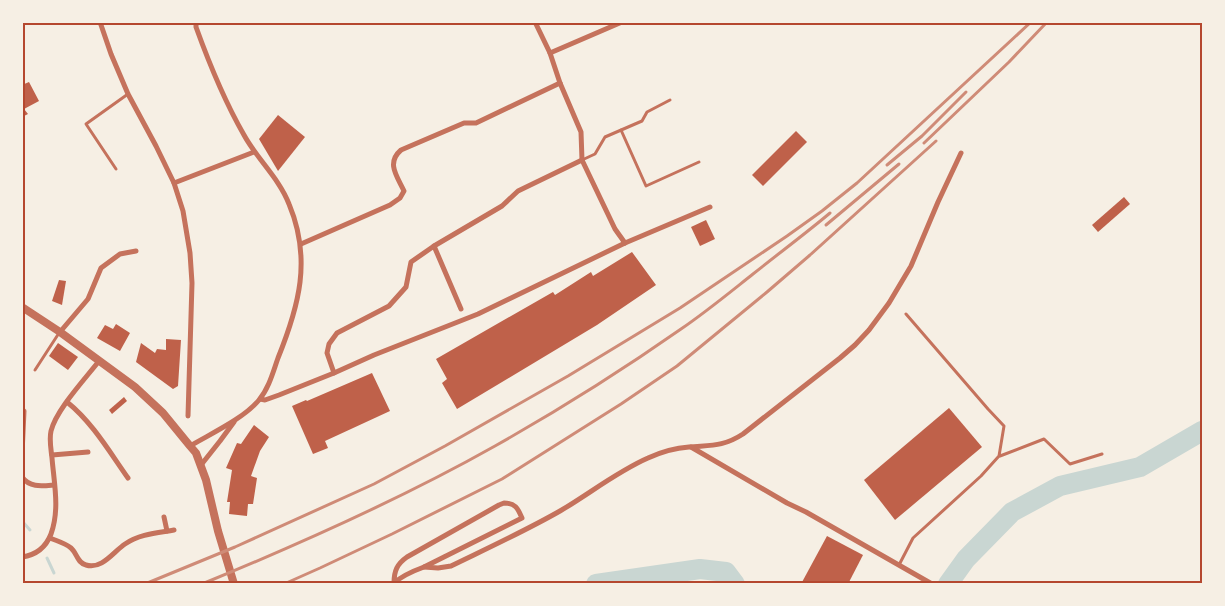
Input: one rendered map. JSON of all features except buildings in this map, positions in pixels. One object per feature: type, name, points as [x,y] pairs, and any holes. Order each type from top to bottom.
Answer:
[{"type":"street","points":[[100,22],[128,94],[174,183],[183,210],[192,268],[188,416]]},
{"type":"street","points":[[190,446],[236,419],[260,399],[265,391],[287,337],[294,314],[302,257],[301,244],[289,203],[275,178],[254,152],[244,135],[208,59],[196,22]]},
{"type":"street","points":[[535,22],[550,53],[560,83],[581,132],[582,160],[616,229],[625,243]]},
{"type":"street","points":[[550,53],[622,22]]},
{"type":"street","points":[[301,244],[390,205],[400,198],[404,191],[393,167],[394,159],[401,150],[464,123],[476,123],[560,83]]},
{"type":"street","points":[[174,183],[254,152]]},
{"type":"street","points":[[424,567],[452,566],[560,511],[640,461],[667,451],[718,445],[743,434],[840,358],[869,330],[889,304],[912,266],[938,202],[961,153]]},
{"type":"street","points":[[334,373],[327,353],[329,344],[337,333],[389,306],[406,288],[411,262],[434,246],[502,206],[518,191],[582,160]]},
{"type":"street","points":[[260,399],[265,400],[279,395],[478,314],[625,243],[710,207]]},
{"type":"street","points":[[434,246],[461,309]]},
{"type":"street","points":[[60,332],[88,300],[101,268],[120,254],[136,251]]},
{"type":"street","points":[[22,307],[60,332],[135,387],[175,426],[196,453],[206,480],[218,531],[234,584]]},
{"type":"street","points":[[22,557],[32,555],[47,543],[56,516],[51,431],[55,420],[99,361]]},
{"type":"street","points":[[67,402],[90,424],[128,478]]},
{"type":"street","points":[[22,410],[25,418],[22,454]]},
{"type":"street","points":[[201,465],[236,419]]},
{"type":"street","points":[[690,447],[931,583]]},
{"type":"street","points":[[52,455],[88,452]]},
{"type":"street","points":[[23,477],[26,482],[34,486],[54,485]]},
{"type":"street","points":[[504,503],[514,504],[517,507],[522,518],[400,578],[394,583],[395,570],[407,556],[499,505],[504,503]]},
{"type":"street","points":[[164,517],[166,531]]},
{"type":"street","points":[[50,538],[71,548],[80,562],[92,566],[108,559],[124,544],[134,539],[174,530]]},
{"type":"lane","points":[[116,169],[86,124],[128,94]]},
{"type":"lane","points":[[582,160],[595,154],[605,138],[642,121],[647,112],[670,100]]},
{"type":"lane","points":[[621,130],[646,186],[699,162]]},
{"type":"lane","points":[[906,314],[1004,426],[999,456]]},
{"type":"lane","points":[[35,370],[60,332]]},
{"type":"lane","points":[[899,564],[913,538],[981,476],[999,456],[1044,439],[1070,464],[1102,454]]},
{"type":"waterway","points":[[948,584],[966,559],[1012,512],[1060,486],[1140,467],[1202,431]]},
{"type":"waterway","points":[[22,521],[30,530]]},
{"type":"waterway","points":[[47,558],[54,573]]},
{"type":"waterway","points":[[596,584],[700,569],[726,572],[735,584]]},
{"type":"railway","points":[[145,584],[235,547],[374,484],[568,376],[680,308],[787,236],[857,183],[1031,22]]},
{"type":"railway","points":[[924,143],[1009,62],[1047,22]]},
{"type":"railway","points":[[887,165],[922,136],[966,92]]},
{"type":"railway","points":[[284,584],[392,534],[502,479],[621,404],[677,366],[810,255],[936,141]]},
{"type":"railway","points":[[826,225],[899,164]]},
{"type":"railway","points":[[202,584],[277,553],[424,484],[543,418],[613,375],[690,323],[830,213]]}]
